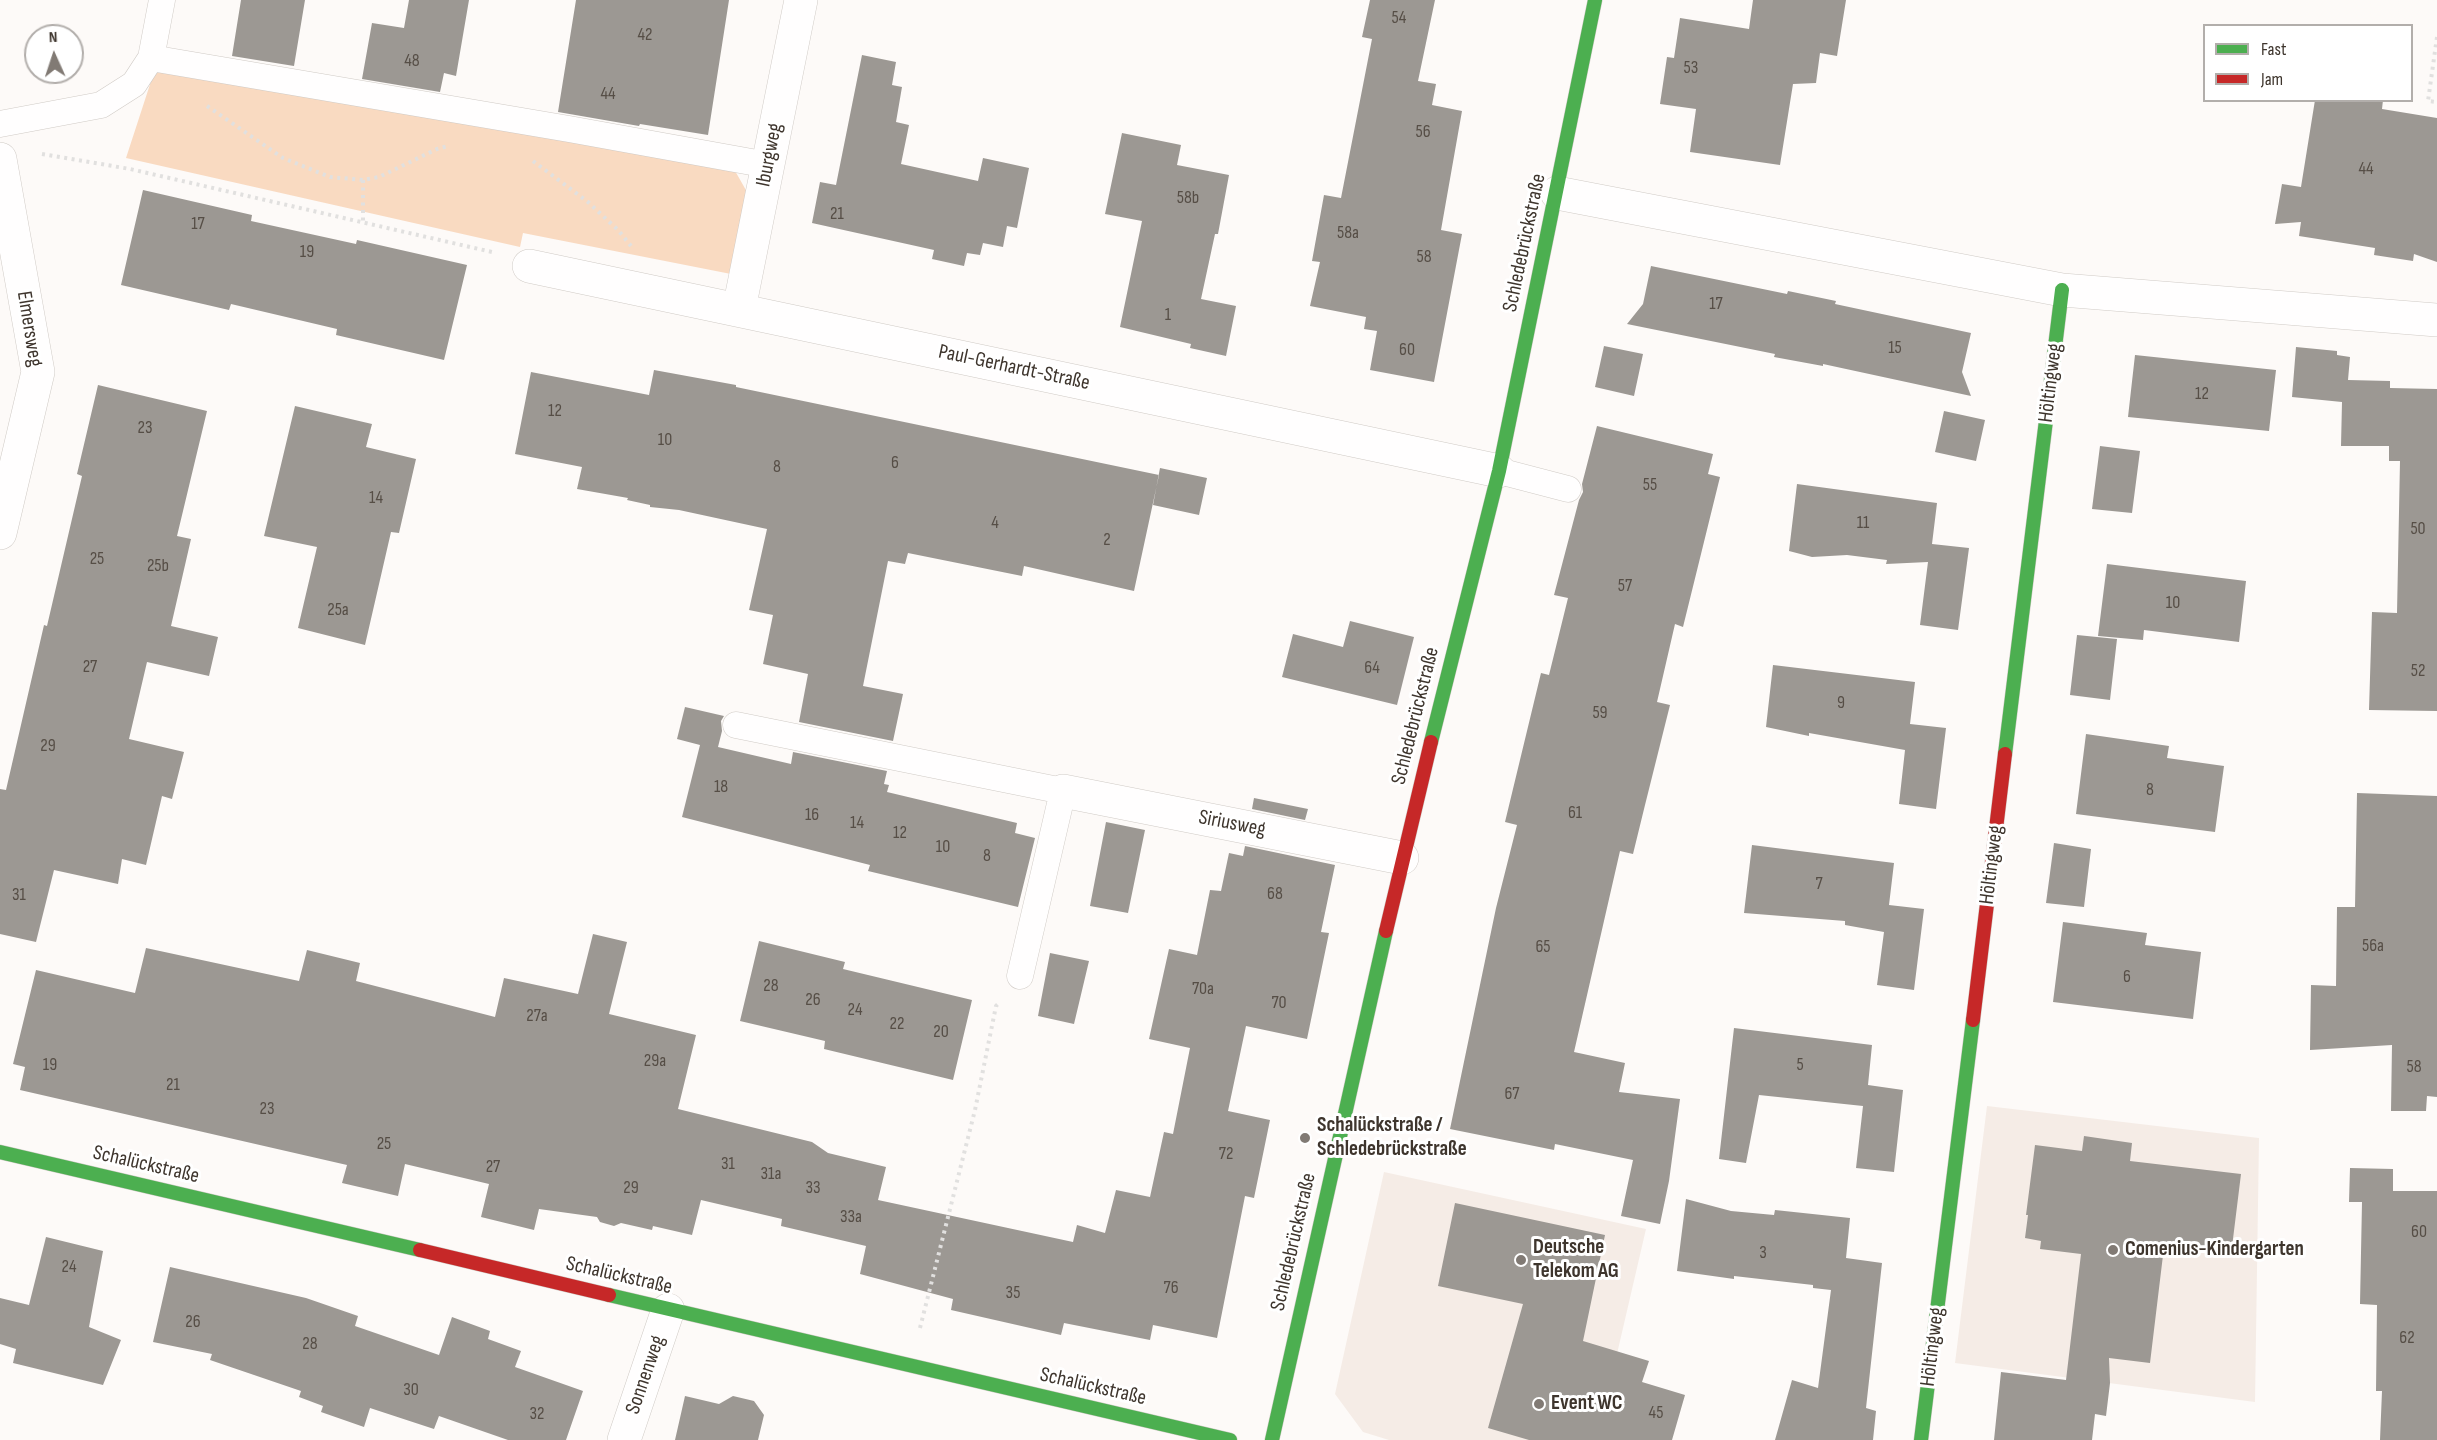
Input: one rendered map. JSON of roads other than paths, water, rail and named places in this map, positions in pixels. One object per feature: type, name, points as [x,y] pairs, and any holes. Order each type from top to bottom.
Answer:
[{"type":"street","name":"Iburgweg","points":[[739,309],[801,0]]},
{"type":"street","name":"Schledebrückstraße","points":[[1272,1440],[1402,858],[1499,471],[1595,0]]},
{"type":"street","name":"Elmersweg","points":[[0,160],[38,372],[0,533]]},
{"type":"street","points":[[1557,193],[2062,290],[2437,320]]},
{"type":"street","name":"Paul-Gerhardt-Straße","points":[[529,266],[642,288],[1499,471]]},
{"type":"street","name":"Höltingweg","points":[[1922,1440],[2062,290]]},
{"type":"street","name":"Siriusweg","points":[[1063,791],[1402,858]]},
{"type":"street","name":"Schalückstraße","points":[[0,1152],[1230,1440]]},
{"type":"street","name":"Sonnenweg","points":[[624,1440],[668,1310]]},
{"type":"lane","points":[[0,124],[101,105],[134,84],[151,58],[162,0]]},
{"type":"lane","points":[[151,58],[768,165]]},
{"type":"lane","points":[[1499,471],[1568,489]]},
{"type":"lane","points":[[736,725],[1063,791],[1020,976]]},
{"type":"place","name":"Schalückstraße / Schledebrückstraße","points":[[1305,1138]]},
{"type":"place","name":"Comenius-Kindergarten","points":[[2113,1250]]},
{"type":"place","name":"Deutsche Telekom AG","points":[[1521,1260]]},
{"type":"place","name":"Event WC","points":[[1539,1404]]}]
